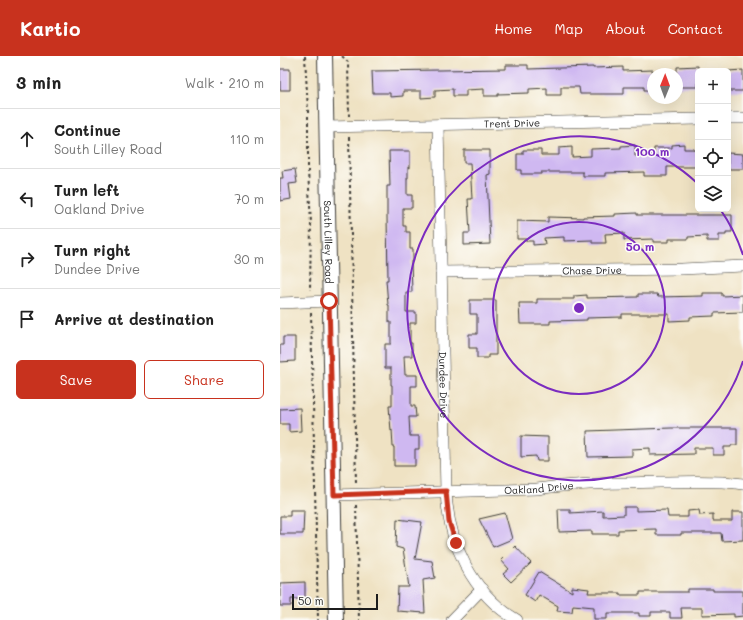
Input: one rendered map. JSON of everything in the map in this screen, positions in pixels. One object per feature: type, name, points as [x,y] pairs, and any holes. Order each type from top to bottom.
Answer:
[{"type":"street","name":"South Lilley Road","points":[[325,56],[336,620]]},
{"type":"street","points":[[731,118],[743,118]]},
{"type":"street","name":"Trent Drive","points":[[326,127],[695,119]]},
{"type":"street","name":"Dundee Drive","points":[[438,125],[446,491],[449,522],[464,563],[482,589],[493,602],[502,617],[517,620]]},
{"type":"street","name":"Chase Drive","points":[[441,272],[682,269],[743,266]]},
{"type":"street","points":[[280,303],[329,301]]},
{"type":"street","name":"Oakland Drive","points":[[334,495],[537,489],[566,485],[601,483],[715,481],[743,484]]},
{"type":"street","points":[[452,620],[482,589]]},
{"type":"path","points":[[305,56],[311,223],[310,290]]},
{"type":"path","points":[[342,56],[348,62],[356,485]]},
{"type":"path","points":[[311,312],[318,620]]},
{"type":"path","points":[[356,500],[359,620]]},
{"type":"building","points":[[506,65],[528,65],[528,69],[623,67],[623,71],[647,70],[647,90],[644,90],[644,87],[624,87],[624,94],[580,94],[579,87],[561,87],[561,95],[547,95],[547,88],[529,89],[529,93],[484,96],[484,89],[466,90],[466,96],[453,96],[453,89],[435,90],[435,97],[421,98],[421,91],[403,91],[403,96],[390,97],[390,93],[373,93],[372,71],[506,69]]},
{"type":"building","points":[[698,66],[698,68],[695,68],[695,87],[683,87],[683,68],[677,67]]},
{"type":"building","points":[[280,69],[290,69],[290,90],[280,90]]},
{"type":"building","points":[[743,70],[743,91],[731,91],[731,71]]},
{"type":"building","points":[[684,144],[684,149],[694,149],[695,167],[667,167],[667,176],[644,176],[644,172],[605,173],[605,176],[583,176],[583,172],[541,172],[541,174],[521,174],[521,170],[517,170],[517,154],[523,154],[523,150],[541,150],[541,155],[559,155],[559,148],[572,147],[572,157],[591,156],[591,149],[621,148],[621,146],[635,145],[635,156],[654,156],[654,148],[672,148],[672,145]]},
{"type":"building","points":[[464,150],[490,150],[490,174],[487,175],[490,244],[464,245],[464,233],[470,233],[468,199],[472,199],[470,163],[464,163]]},
{"type":"building","points":[[389,151],[410,151],[407,195],[412,195],[412,208],[403,208],[403,226],[406,226],[406,232],[410,232],[410,249],[413,249],[413,261],[411,261],[412,292],[406,292],[406,312],[416,312],[416,323],[410,323],[410,343],[412,343],[412,356],[404,356],[405,375],[417,375],[417,386],[411,386],[411,406],[415,406],[416,417],[409,417],[410,436],[419,436],[419,449],[415,449],[415,466],[394,466],[394,447],[389,406],[392,406],[391,368],[385,368],[385,344],[391,344],[391,322],[389,322],[389,305],[386,280],[388,280],[387,186],[390,186]]},
{"type":"building","points":[[731,153],[743,154],[743,169],[731,169]]},
{"type":"building","points":[[295,169],[297,183],[289,184],[291,199],[280,201],[280,178],[283,178],[282,171]]},
{"type":"building","points":[[637,213],[637,215],[732,215],[732,232],[726,232],[726,235],[719,235],[719,241],[707,241],[707,236],[688,237],[688,239],[669,239],[669,242],[653,242],[653,239],[624,240],[624,233],[605,234],[606,243],[592,243],[592,240],[564,241],[564,237],[544,238],[545,244],[533,245],[533,241],[517,239],[517,221],[548,222],[548,217],[583,218]]},
{"type":"building","points":[[703,293],[722,293],[722,296],[743,295],[743,312],[714,313],[714,316],[690,317],[690,320],[669,321],[669,314],[622,314],[622,317],[550,321],[550,324],[520,324],[519,303],[537,303],[537,299],[574,299],[574,296],[587,295],[587,298],[638,297],[638,294],[657,294],[658,297],[703,296]]},
{"type":"building","points":[[470,300],[496,300],[496,355],[488,355],[488,358],[477,358],[477,348],[469,348],[469,334],[477,334],[477,314],[470,314]]},
{"type":"building","points":[[283,337],[295,337],[295,361],[280,362],[280,345],[283,345]]},
{"type":"building","points":[[300,408],[301,431],[289,432],[289,424],[280,424],[280,409]]},
{"type":"building","points":[[671,428],[737,428],[737,445],[724,447],[724,455],[713,455],[713,448],[694,448],[694,454],[650,455],[650,448],[632,449],[632,456],[588,457],[587,431]]},
{"type":"building","points":[[521,436],[548,437],[548,461],[537,461],[536,456],[521,457]]},
{"type":"building","points":[[624,507],[636,507],[636,511],[667,510],[668,517],[688,517],[688,511],[699,510],[700,515],[713,514],[713,521],[732,521],[732,512],[743,512],[743,540],[722,541],[721,533],[681,533],[681,535],[656,535],[656,529],[618,530],[618,534],[592,534],[592,531],[559,532],[558,509],[570,509],[570,513],[603,511],[603,516],[624,515]]},
{"type":"building","points":[[290,510],[304,510],[303,534],[280,534],[280,516],[290,516]]},
{"type":"building","points":[[505,513],[512,539],[493,547],[479,519]]},
{"type":"building","points":[[397,519],[422,522],[415,559],[432,561],[435,578],[423,580],[425,613],[397,611],[398,587],[409,587],[403,549],[396,547]]},
{"type":"building","points":[[515,546],[531,563],[511,582],[503,574],[509,569],[501,560]]},
{"type":"building","points":[[539,572],[572,592],[572,587],[589,589],[588,593],[620,593],[620,595],[640,595],[640,592],[688,592],[688,589],[743,591],[743,616],[734,617],[734,614],[702,615],[702,608],[681,608],[682,618],[670,618],[670,612],[651,612],[651,616],[639,616],[639,613],[607,613],[607,619],[594,619],[594,607],[573,605],[572,612],[557,611],[558,606],[539,595],[535,602],[525,595]]},
{"type":"building","points":[[305,582],[305,599],[291,599],[291,606],[280,606],[280,583]]},
{"type":"route","points":[[329,301],[334,495],[446,491],[446,505],[449,522],[456,543]]}]
